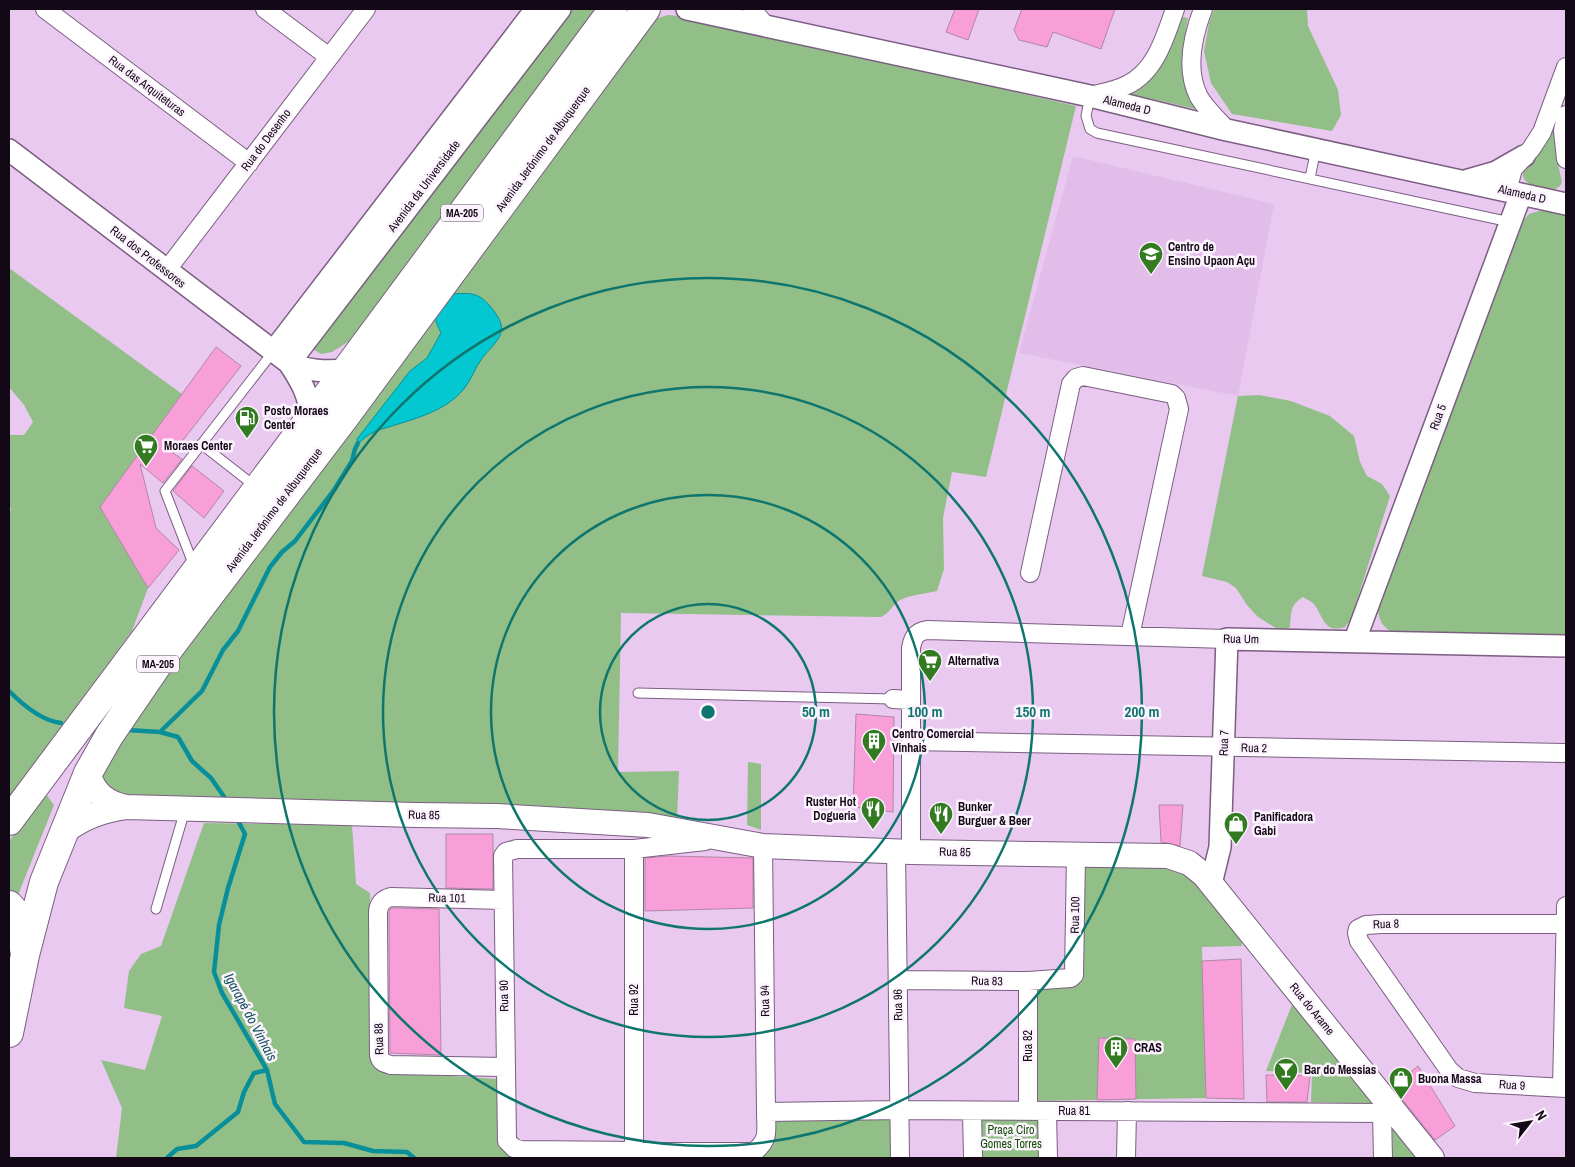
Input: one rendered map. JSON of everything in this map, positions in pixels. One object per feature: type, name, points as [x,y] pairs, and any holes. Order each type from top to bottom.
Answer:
[{"type":"main road","name":"MA-205","points":[[9,821],[613,9]]},
{"type":"main road","name":"Avenida Jerônimo de Albuquerque","points":[[9,1033],[25,955],[44,882],[88,773],[109,736],[165,654],[345,417],[646,9]]},
{"type":"main road","name":"Rua 85","points":[[88,773],[101,796],[115,805],[126,807]]},
{"type":"main road","name":"Rua 85","points":[[64,832],[93,814],[112,808],[126,807],[185,810],[497,816],[620,822],[665,827],[763,846],[903,851],[1168,856],[1189,862]]},
{"type":"main road","name":"Rua do Arame","points":[[1189,862],[1204,875],[1386,1110],[1432,1158]]},
{"type":"main road","points":[[9,905],[17,915],[22,927],[25,955]]},
{"type":"street","name":"Rua das Arquiteturas","points":[[45,9],[249,163]]},
{"type":"street","points":[[265,9],[329,57]]},
{"type":"street","name":"Rua do Desenho","points":[[166,271],[366,9]]},
{"type":"street","name":"Avenida da Universidade","points":[[281,358],[536,9]]},
{"type":"street","name":"Avenida da Universidade","points":[[281,358],[560,9]]},
{"type":"street","name":"Alameda D","points":[[687,9],[1090,96],[1227,130],[1566,203]]},
{"type":"street","points":[[752,9],[766,26]]},
{"type":"street","points":[[1090,96],[1128,85],[1145,71],[1159,52],[1175,9]]},
{"type":"street","points":[[1203,9],[1197,24],[1192,56],[1194,82],[1199,96],[1227,130]]},
{"type":"street","points":[[1514,193],[1511,173],[1542,132],[1566,67]]},
{"type":"street","points":[[1566,115],[1564,131],[1566,159]]},
{"type":"street","name":"Rua dos Professores","points":[[9,150],[281,358],[300,379],[305,388],[310,407],[310,417]]},
{"type":"street","points":[[1464,181],[1496,172],[1524,156]]},
{"type":"street","name":"Rua 5","points":[[1355,640],[1510,222],[1514,193]]},
{"type":"street","name":"Rua dos Professores","points":[[281,358],[302,368],[316,371],[346,370]]},
{"type":"street","points":[[1030,574],[1071,384],[1074,380],[1083,376],[1172,394],[1176,398],[1178,409],[1130,636]]},
{"type":"street","name":"Rua Um","points":[[916,634],[927,630],[1566,646]]},
{"type":"street","name":"Rua 96","points":[[900,1158],[898,980],[903,851],[911,741],[902,699],[912,640],[916,634]]},
{"type":"street","name":"Rua 7","points":[[1211,884],[1220,847],[1227,639]]},
{"type":"street","name":"Rua 2","points":[[911,741],[1566,753]]},
{"type":"street","name":"Rua 85","points":[[506,852],[517,849],[634,849],[721,839]]},
{"type":"street","name":"Rua 94","points":[[634,1151],[754,1152],[764,1144],[766,1112],[763,846]]},
{"type":"street","points":[[1189,862],[1201,860],[1211,855],[1220,847]]},
{"type":"street","name":"Rua 92","points":[[634,849],[634,1151]]},
{"type":"street","name":"Rua 90","points":[[506,852],[502,860],[507,1142],[514,1148],[521,1150],[634,1151]]},
{"type":"street","name":"Rua 100","points":[[1074,975],[1076,854]]},
{"type":"street","name":"Rua 101","points":[[391,897],[503,900]]},
{"type":"street","name":"Rua 88","points":[[391,897],[381,902],[378,913],[380,1060],[391,1065],[505,1067]]},
{"type":"street","points":[[1564,1088],[1566,906]]},
{"type":"street","name":"Rua 8","points":[[1458,1078],[1450,1070],[1359,941],[1358,929],[1366,925],[1382,924],[1566,924]]},
{"type":"street","name":"Rua 83","points":[[898,980],[1066,980],[1074,975]]},
{"type":"street","name":"Rua 82","points":[[1028,981],[1028,1111]]},
{"type":"street","name":"Rua 9","points":[[1458,1078],[1475,1083],[1564,1088]]},
{"type":"street","name":"Rua 81","points":[[766,1112],[900,1110],[1386,1110]]},
{"type":"street","points":[[1383,1158],[1386,1110]]},
{"type":"street","points":[[972,1111],[973,1158]]},
{"type":"street","points":[[1047,1111],[1048,1158]]},
{"type":"street","points":[[1126,1158],[1127,1111]]},
{"type":"lane","points":[[1090,96],[1086,116],[1090,129],[1097,133],[1510,222]]},
{"type":"lane","points":[[1310,178],[1316,149]]},
{"type":"lane","points":[[196,571],[165,490],[201,444],[281,358]]},
{"type":"lane","points":[[201,444],[258,488]]},
{"type":"lane","points":[[638,693],[902,699]]},
{"type":"lane","points":[[156,909],[185,810]]},
{"type":"shaded area","name":"Centro de Ensino Upaon Açu","points":[[1073,156],[1274,204],[1238,396],[1019,353]]},
{"type":"shaded area","points":[[453,294],[473,294],[486,301],[500,322],[501,333],[498,339],[480,361],[466,386],[448,403],[421,417],[372,433],[358,443],[357,439],[410,371],[427,358],[441,333],[436,321],[436,314],[443,302]]},
{"type":"green space","points":[[569,9],[602,9],[351,340],[332,352],[321,354],[311,348]]},
{"type":"green space","points":[[1214,9],[1307,9],[1308,26],[1338,90],[1341,115],[1332,131],[1232,114],[1211,83],[1204,51],[1209,23]]},
{"type":"green space","points":[[668,15],[691,17],[1076,106],[986,477],[952,472],[943,518],[944,569],[937,591],[910,596],[900,600],[881,617],[621,613],[618,772],[679,771],[677,819],[122,808],[89,773],[651,20]]},
{"type":"green space","points":[[1182,17],[1188,18],[1182,56],[1183,76],[1192,98],[1200,110],[1131,94],[1151,76],[1164,60]]},
{"type":"green space","points":[[1551,124],[1557,124],[1557,159],[1562,182],[1560,186],[1552,191],[1531,185],[1524,178],[1523,173],[1527,164],[1543,146]]},
{"type":"green space","points":[[1542,210],[1566,216],[1566,635],[1394,633],[1382,623],[1378,606],[1524,220],[1529,214]]},
{"type":"green space","points":[[9,268],[182,394],[100,507],[148,588],[132,631],[9,798],[9,512],[11,510],[9,503],[9,435],[24,435],[33,422],[24,405],[9,387]]},
{"type":"green space","points":[[1259,395],[1291,401],[1330,416],[1354,436],[1360,462],[1367,476],[1382,484],[1390,496],[1351,619],[1345,627],[1338,629],[1328,626],[1313,603],[1303,597],[1293,606],[1290,627],[1282,632],[1258,617],[1247,605],[1236,588],[1227,582],[1202,576],[1238,396]]},
{"type":"green space","points":[[748,762],[761,764],[761,830],[747,825]]},
{"type":"green space","points":[[45,793],[54,805],[18,895],[11,896],[9,894],[9,841]]},
{"type":"green space","points":[[204,823],[352,825],[356,884],[370,893],[372,1060],[387,1072],[498,1079],[511,1156],[518,1158],[116,1158],[122,1108],[101,1060],[145,1070],[162,1016],[124,1008],[129,971],[141,954],[161,946]]},
{"type":"green space","points":[[1082,858],[1181,867],[1241,933],[1242,946],[1202,947],[1206,1098],[1035,1101],[1034,989],[1081,983]]},
{"type":"green space","points":[[1293,1002],[1377,1104],[1311,1102],[1312,1073],[1266,1071]]},
{"type":"green space","points":[[894,1112],[895,1158],[739,1158],[772,1118]]},
{"type":"green space","name":"Praça Ciro Gomes Torres","points":[[1039,1115],[1041,1158],[982,1158],[981,1116]]},
{"type":"green space","points":[[1392,1124],[1420,1158],[1393,1158]]},
{"type":"building","points":[[955,9],[979,9],[968,40],[946,32]]},
{"type":"building","points":[[1022,9],[1115,9],[1101,49],[1053,32],[1047,47],[1019,40],[1014,30]]},
{"type":"building","name":"Moraes Center","points":[[216,347],[241,366],[173,453],[182,459],[163,483],[140,464],[156,528],[179,550],[148,588],[100,507]]},
{"type":"building","points":[[192,466],[224,491],[204,518],[173,491]]},
{"type":"building","name":"Centro Comercial Vinhais","points":[[856,714],[894,717],[893,812],[853,807]]},
{"type":"building","points":[[1159,805],[1183,805],[1180,846],[1161,842]]},
{"type":"building","points":[[446,834],[493,834],[493,889],[446,888]]},
{"type":"building","points":[[669,856],[753,858],[753,908],[645,911],[645,858]]},
{"type":"building","points":[[392,908],[439,909],[441,1055],[390,1053],[389,910]]},
{"type":"building","points":[[1241,959],[1244,1099],[1206,1098],[1202,961]]},
{"type":"building","name":"CRAS","points":[[1099,1038],[1135,1039],[1136,1099],[1097,1100]]},
{"type":"building","points":[[1418,1066],[1455,1126],[1435,1140],[1392,1087]]},
{"type":"building","points":[[1266,1075],[1310,1076],[1307,1102],[1267,1102]]},
{"type":"waterway","points":[[160,732],[202,691],[223,650],[238,631],[270,567],[282,552],[295,541],[334,490],[352,461],[358,443]]},
{"type":"waterway","name":"Igarapé do Vinhais","points":[[9,691],[40,716],[61,723]]},
{"type":"waterway","name":"Igarapé do Vinhais","points":[[127,730],[160,732],[178,737],[192,761],[211,778],[227,801]]},
{"type":"waterway","name":"Igarapé do Vinhais","points":[[236,817],[245,834],[228,888],[219,925],[214,972],[222,993],[267,1070],[275,1104],[304,1142],[344,1143],[373,1151],[407,1152],[414,1158]]},
{"type":"waterway","points":[[167,1158],[177,1149],[196,1146],[238,1112],[244,1092],[254,1073],[267,1070]]},
{"type":"place","name":"Centro de Ensino Upaon Açu","points":[[1151,275]]},
{"type":"place","name":"Posto Moraes Center","points":[[247,439]]},
{"type":"place","name":"Moraes Center","points":[[146,467]]},
{"type":"place","name":"Alternativa","points":[[930,682]]},
{"type":"place","name":"Centro Comercial Vinhais","points":[[874,762]]},
{"type":"place","name":"Ruster Hot Dogueria","points":[[873,830]]},
{"type":"place","name":"Bunker Burguer & Beer","points":[[941,835]]},
{"type":"place","name":"Panificadora Gabi","points":[[1236,845]]},
{"type":"place","name":"CRAS","points":[[1116,1069]]},
{"type":"place","name":"Bar do Messias","points":[[1286,1091]]},
{"type":"place","name":"Buona Massa","points":[[1401,1100]]}]
